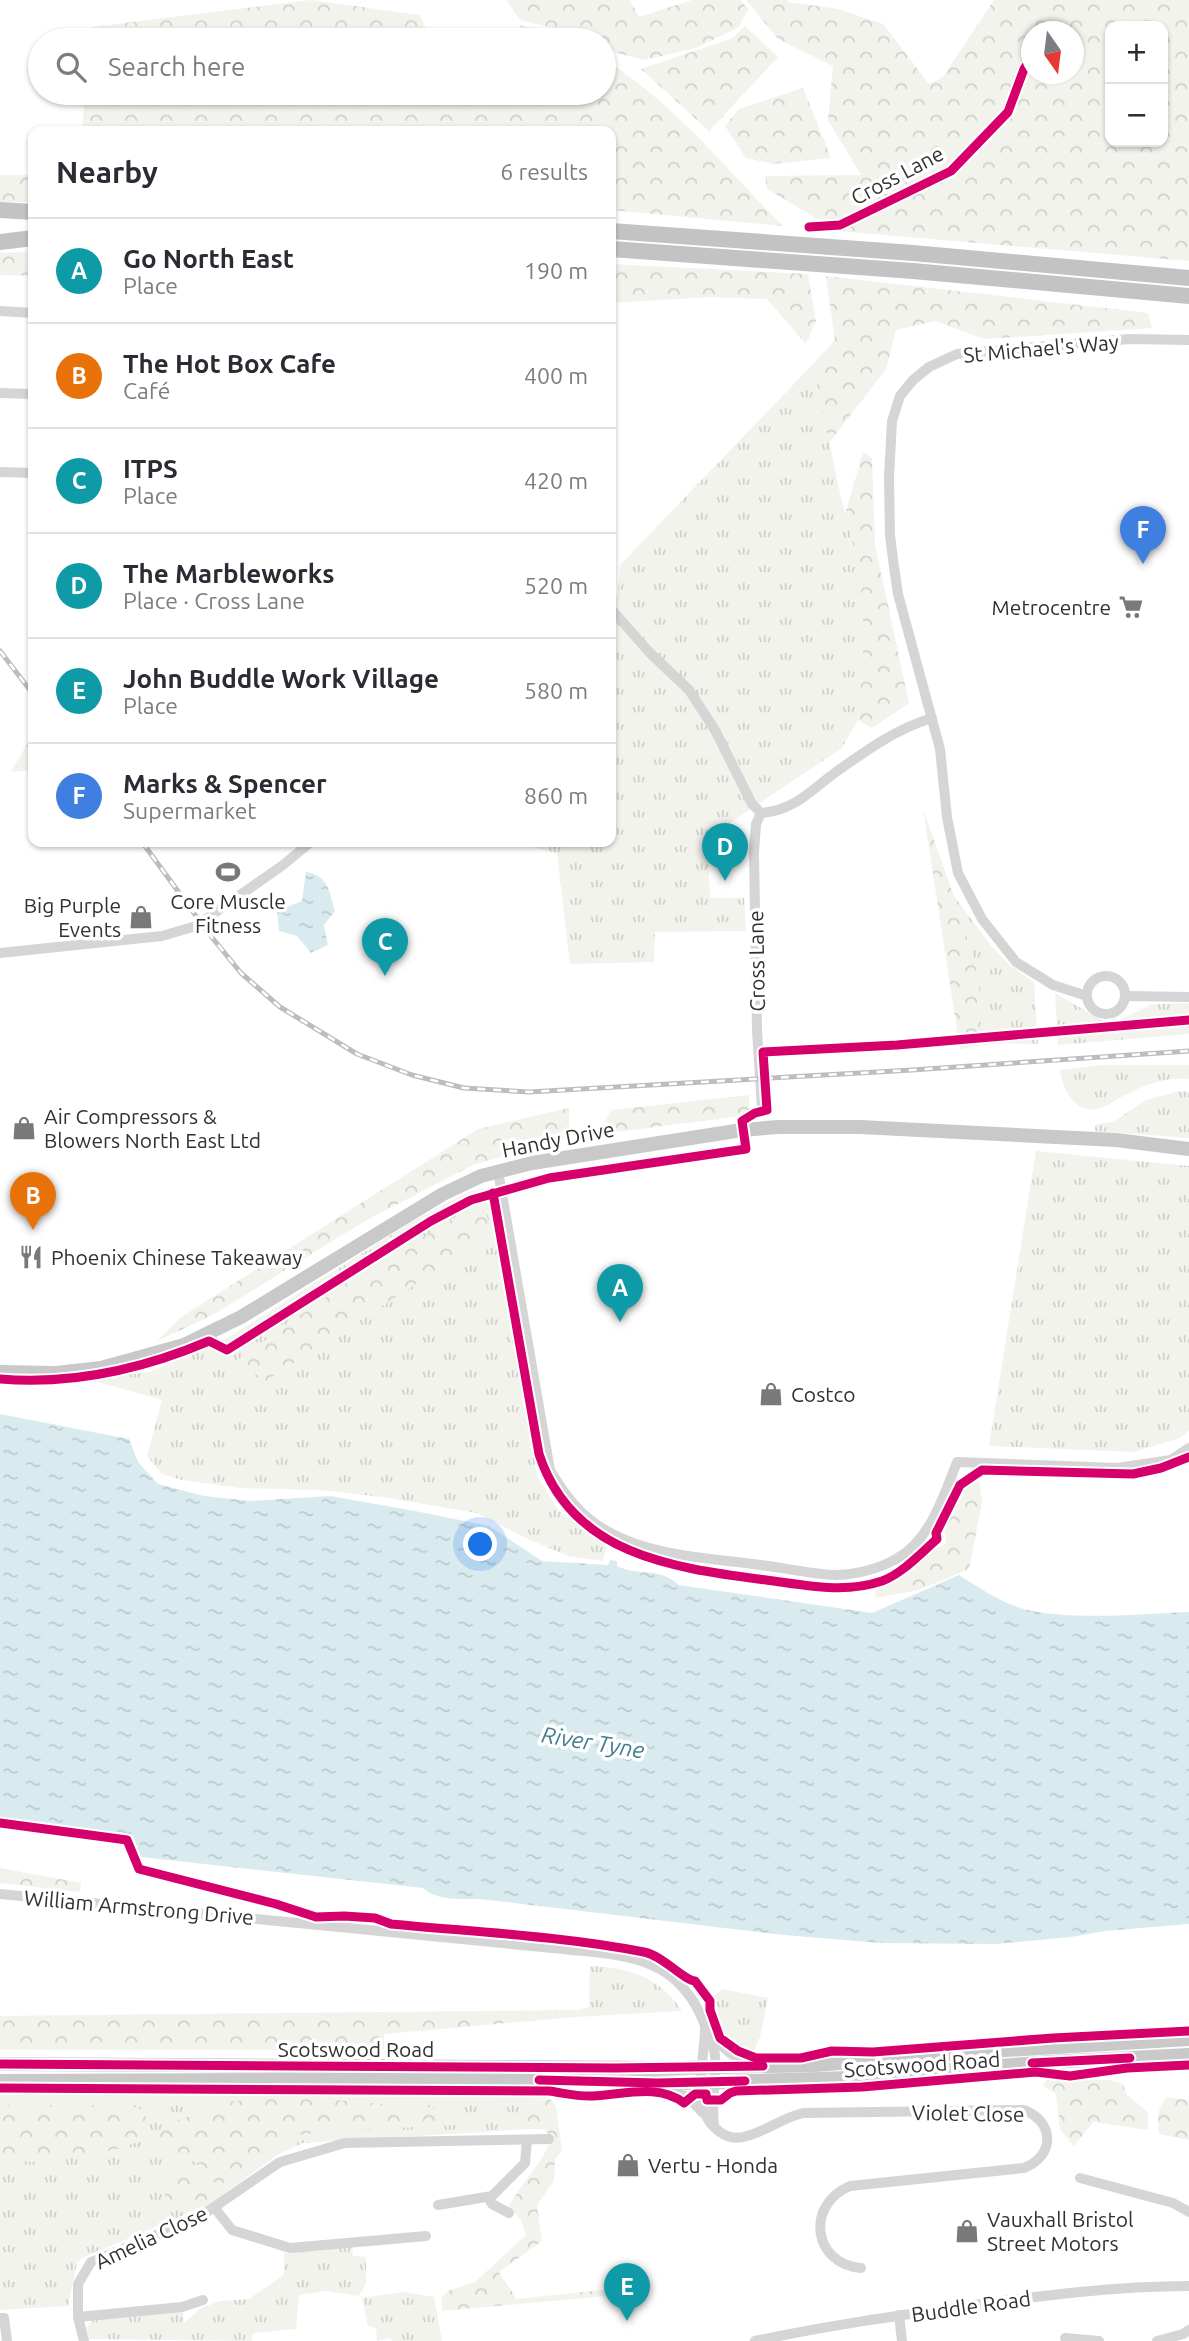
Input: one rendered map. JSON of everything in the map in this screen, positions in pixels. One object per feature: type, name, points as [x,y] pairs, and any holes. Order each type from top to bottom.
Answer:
[{"type":"highway","points":[[0,210],[28,213]]},
{"type":"highway","points":[[0,216],[28,214]]},
{"type":"highway","points":[[616,231],[913,253],[1189,278]]},
{"type":"highway","points":[[0,232],[28,232]]},
{"type":"highway","points":[[0,242],[28,239]]},
{"type":"highway","points":[[616,249],[913,271],[1189,296]]},
{"type":"main road","name":"Handy Drive","points":[[0,1372],[56,1373],[101,1368],[184,1345],[251,1311],[423,1204],[463,1183],[498,1171],[613,1149],[778,1127],[860,1127],[1116,1140],[1171,1148]]},
{"type":"main road","points":[[1171,1148],[1189,1149]]},
{"type":"main road","points":[[1171,1148],[1189,1156]]},
{"type":"main road","name":"Scotswood Road","points":[[0,2064],[709,2067],[815,2065],[989,2050],[1189,2039]]},
{"type":"main road","name":"Scotswood Road","points":[[0,2081],[535,2079],[708,2082],[850,2078],[1051,2062],[1189,2055]]},
{"type":"street","points":[[0,311],[28,313]]},
{"type":"street","name":"St Michael's Way","points":[[1087,996],[1053,985],[1016,962],[982,919],[958,873],[947,817],[940,749],[898,594],[890,535],[892,421],[900,396],[913,380],[929,367],[957,354],[1129,340],[1189,340]]},
{"type":"street","points":[[0,393],[28,394]]},
{"type":"street","points":[[0,472],[28,473]]},
{"type":"street","points":[[616,616],[689,690],[715,730],[751,804],[761,813],[784,810],[876,744],[913,724],[932,718]]},
{"type":"street","name":"Cross Lane","points":[[761,813],[756,824],[754,853],[757,1030],[762,1108]]},
{"type":"street","points":[[0,953],[181,932],[211,917],[305,847]]},
{"type":"street","points":[[1107,976],[1119,981],[1125,996],[1122,1006],[1110,1014],[1094,1010],[1087,996],[1093,981],[1107,976]]},
{"type":"street","points":[[1125,996],[1189,997]]},
{"type":"street","points":[[498,1171],[550,1470],[577,1509],[606,1530],[640,1546],[673,1553],[837,1575],[870,1570],[898,1559],[921,1536],[941,1503],[957,1462],[1117,1468],[1171,1460],[1189,1448]]},
{"type":"street","name":"William Armstrong Drive","points":[[0,1894],[633,1957],[653,1964],[674,1978],[693,1999],[713,2048],[708,2082]]},
{"type":"street","points":[[707,2029],[730,2053],[754,2066]]},
{"type":"street","points":[[704,2114],[708,2082]]},
{"type":"street","points":[[708,2082],[714,2126]]},
{"type":"street","points":[[657,2083],[689,2098],[714,2126]]},
{"type":"street","name":"Violet Close","points":[[714,2126],[724,2134],[738,2138],[750,2136],[803,2113],[1024,2110],[1041,2120],[1047,2137],[1046,2149],[1034,2165],[850,2186],[838,2191],[823,2209],[821,2232],[832,2256],[852,2267],[861,2268]]},
{"type":"street","name":"Amelia Close","points":[[84,2341],[78,2317],[78,2284],[92,2262],[201,2216],[280,2162],[345,2143],[549,2139]]},
{"type":"street","points":[[438,2205],[492,2196],[525,2163],[527,2140]]},
{"type":"street","points":[[1080,2178],[1173,2203],[1189,2212]]},
{"type":"street","points":[[488,2197],[492,2204],[509,2213]]},
{"type":"street","points":[[214,2207],[232,2230],[290,2248],[426,2236]]},
{"type":"street","name":"Buddle Road","points":[[755,2341],[832,2325],[1053,2294],[1189,2286]]},
{"type":"street","points":[[78,2317],[182,2307],[203,2300]]},
{"type":"street","points":[[899,2315],[902,2341]]},
{"type":"street","points":[[2,2318],[7,2341]]},
{"type":"street","points":[[1157,2341],[1189,2330]]},
{"type":"street","points":[[1065,2337],[1099,2341]]},
{"type":"green space","points":[[311,0],[420,15],[426,28],[91,28]]},
{"type":"green space","points":[[506,0],[630,0],[639,17],[692,0],[740,0],[748,9],[739,27],[696,48],[645,60],[616,53],[616,28],[554,28],[520,20]]},
{"type":"green space","points":[[746,0],[787,0],[838,9],[883,24],[929,84],[943,77],[994,0],[1189,0],[1189,261],[838,231],[767,189],[765,176],[861,175],[828,120],[833,66],[778,39]]},
{"type":"green space","points":[[745,26],[778,57],[709,131],[641,69],[733,38]]},
{"type":"green space","points":[[616,67],[676,116],[783,226],[616,210],[616,126],[82,126],[84,105],[616,105]]},
{"type":"green space","points":[[803,88],[831,158],[773,164],[746,158],[725,126],[739,109]]},
{"type":"green space","points":[[0,175],[28,175],[28,202],[0,202]]},
{"type":"green space","points":[[28,251],[28,276],[0,275],[0,253]]},
{"type":"green space","points":[[616,264],[808,274],[816,321],[806,344],[767,299],[710,297],[616,303]]},
{"type":"green space","points":[[826,276],[1148,313],[1152,328],[984,339],[936,321],[896,330],[886,369],[829,443],[813,364],[835,340]]},
{"type":"green space","points":[[813,364],[841,498],[860,569],[864,639],[858,720],[842,748],[722,828],[708,849],[710,898],[744,898],[746,931],[655,932],[654,962],[570,964],[557,853],[533,847],[616,847],[616,596],[621,564]]},
{"type":"green space","points":[[863,452],[872,458],[875,545],[909,703],[872,728],[858,720],[864,639],[860,569],[845,515]]},
{"type":"green space","points":[[28,743],[28,770],[11,772]]},
{"type":"green space","points":[[923,809],[960,913],[979,979],[978,1030],[996,1043],[960,1049]]},
{"type":"green space","points":[[954,896],[992,947],[1011,966],[1034,982],[1038,1044],[996,1043],[978,1030],[979,978]]},
{"type":"green space","points":[[1055,993],[1105,1022],[1120,1020],[1152,1004],[1187,1003],[1189,1034],[1058,1045]]},
{"type":"green space","points":[[1103,1065],[1189,1065],[1189,1079],[1154,1083],[1106,1106],[1082,1108],[1067,1092],[1060,1070]]},
{"type":"green space","points":[[1180,1091],[1189,1092],[1189,1138],[1095,1131],[1095,1125],[1113,1122],[1146,1100]]},
{"type":"green space","points":[[749,1095],[749,1115],[600,1134],[611,1110]]},
{"type":"green space","points":[[569,1108],[569,1137],[473,1165],[365,1221],[211,1316],[157,1341],[181,1317],[478,1129]]},
{"type":"green space","points":[[1036,1151],[1189,1166],[1189,1430],[1180,1438],[1134,1452],[989,1446]]},
{"type":"green space","points":[[483,1188],[491,1203],[537,1475],[559,1511],[607,1545],[603,1561],[568,1556],[477,1513],[320,1490],[240,1488],[182,1480],[162,1474],[147,1456],[162,1400],[87,1379],[150,1372],[221,1342],[415,1220],[468,1192]]},
{"type":"green space","points":[[483,1201],[492,1235],[266,1381],[236,1361],[352,1279]]},
{"type":"green space","points":[[979,1479],[982,1502],[969,1569],[919,1590],[875,1598],[876,1586],[889,1582],[927,1553],[945,1544],[942,1524],[962,1487]]},
{"type":"green space","points":[[0,1868],[81,1883],[80,1892],[0,1883]]},
{"type":"green space","points":[[590,1966],[617,1969],[642,1976],[664,1990],[682,2011],[575,2017],[578,2010],[589,2007]]},
{"type":"green space","points":[[723,1989],[768,1998],[761,2033],[753,2054],[728,2039],[717,2024],[712,2006],[713,1996]]},
{"type":"green space","points":[[578,2010],[575,2017],[384,2034],[384,2050],[0,2050],[0,2016]]},
{"type":"green space","points":[[1047,2079],[1109,2080],[1123,2084],[1127,2095],[1148,2112],[1148,2130],[1093,2122],[1074,2146],[1060,2129],[1056,2094],[1043,2086]]},
{"type":"green space","points":[[0,2090],[502,2093],[544,2095],[550,2099],[534,2102],[523,2126],[530,2129],[303,2143],[277,2155],[208,2205],[82,2258],[77,2263],[68,2306],[0,2310]]},
{"type":"green space","points":[[281,2096],[463,2110],[455,2125],[333,2131],[273,2138],[269,2159],[234,2182],[216,2183],[204,2166],[162,2148],[153,2141],[165,2125],[228,2102]]},
{"type":"green space","points":[[1166,2097],[1189,2100],[1189,2140],[1159,2134],[1158,2113]]},
{"type":"green space","points":[[550,2099],[556,2106],[562,2151],[555,2159],[554,2180],[537,2205],[542,2241],[499,2272],[516,2299],[640,2286],[640,2293],[442,2311],[441,2298],[448,2291],[475,2282],[526,2235],[521,2220],[509,2206],[552,2138],[544,2129],[523,2126],[520,2115],[534,2102]]},
{"type":"green space","points":[[129,2105],[144,2111],[148,2126],[143,2140],[119,2149],[37,2162],[0,2161],[0,2106]]},
{"type":"green space","points":[[173,2171],[201,2178],[212,2198],[158,2217]]},
{"type":"green space","points":[[352,2247],[353,2256],[366,2257],[366,2284],[359,2296],[326,2291],[299,2295],[296,2329],[253,2333],[252,2341],[88,2339],[87,2327],[94,2319],[183,2311],[184,2323],[201,2308],[220,2301],[249,2299],[284,2275],[284,2253]]},
{"type":"green space","points":[[403,2292],[434,2297],[442,2341],[393,2341],[390,2338],[377,2341],[376,2328],[368,2326],[362,2298]]},
{"type":"water","points":[[306,872],[324,881],[335,911],[324,925],[328,945],[311,953],[297,936],[279,931],[277,911],[302,901]]},
{"type":"water","name":"River Tyne","points":[[0,1414],[129,1439],[138,1462],[158,1484],[204,1496],[251,1501],[330,1496],[415,1511],[489,1526],[542,1561],[608,1565],[610,1560],[617,1561],[617,1566],[664,1576],[679,1585],[872,1613],[959,1575],[1003,1601],[1022,1609],[1050,1614],[1089,1616],[1189,1612],[1189,1924],[996,1944],[880,1943],[784,1935],[480,1899],[450,1898],[435,1895],[423,1888],[141,1857],[133,1836],[0,1818]]},
{"type":"railway","points":[[0,651],[28,687]]},
{"type":"railway","points":[[146,847],[241,973],[280,1007],[357,1054],[412,1075],[464,1088],[529,1092],[1189,1051]]},
{"type":"cycle path","points":[[809,227],[840,225],[951,171],[1008,112],[1021,77]]},
{"type":"cycle path","points":[[0,1379],[54,1380],[107,1373],[159,1360],[209,1341],[227,1350],[431,1221],[471,1200],[549,1178],[746,1149],[742,1121],[767,1110],[763,1052],[897,1045],[1189,1020]]},
{"type":"cycle path","points":[[493,1193],[539,1454],[554,1488],[576,1515],[601,1536],[631,1551],[663,1562],[731,1575],[824,1587],[868,1585],[897,1573],[937,1539],[936,1533],[960,1485],[982,1470],[1133,1474],[1161,1468],[1189,1457]]},
{"type":"cycle path","points":[[0,1823],[127,1840],[139,1869],[316,1917],[375,1918],[391,1924],[550,1938],[651,1954],[695,1981],[710,2001],[710,2010],[720,2038],[738,2051],[756,2058],[801,2058],[832,2051],[873,2052],[1189,2031]]},
{"type":"cycle path","points":[[1032,2063],[1130,2058]]},
{"type":"cycle path","points":[[0,2064],[614,2068],[763,2066]]},
{"type":"cycle path","points":[[0,2088],[549,2091],[587,2096],[652,2092],[663,2093],[684,2103],[695,2094],[706,2094],[707,2100],[721,2100],[736,2091],[862,2087],[1036,2072],[1070,2076],[1127,2068],[1189,2065]]},
{"type":"cycle path","points":[[539,2080],[657,2083],[745,2081]]},
{"type":"place","name":"Marks & Spencer","points":[[1143,564]]},
{"type":"place","name":"Metrocentre","points":[[1131,607]]},
{"type":"place","name":"Core Muscle Fitness","points":[[228,872]]},
{"type":"place","name":"The Marbleworks","points":[[725,881]]},
{"type":"place","name":"Big Purple Events","points":[[141,917]]},
{"type":"place","name":"ITPS","points":[[385,976]]},
{"type":"place","name":"Air Compressors & Blowers North East Ltd","points":[[24,1128]]},
{"type":"place","name":"The Hot Box Cafe","points":[[33,1230]]},
{"type":"place","name":"Phoenix Chinese Takeaway","points":[[31,1257]]},
{"type":"place","name":"Go North East","points":[[620,1322]]},
{"type":"place","name":"Costco","points":[[771,1394]]},
{"type":"place","name":"Vertu - Honda","points":[[628,2165]]},
{"type":"place","name":"Vauxhall Bristol Street Motors","points":[[967,2231]]},
{"type":"place","name":"John Buddle Work Village","points":[[627,2321]]}]
